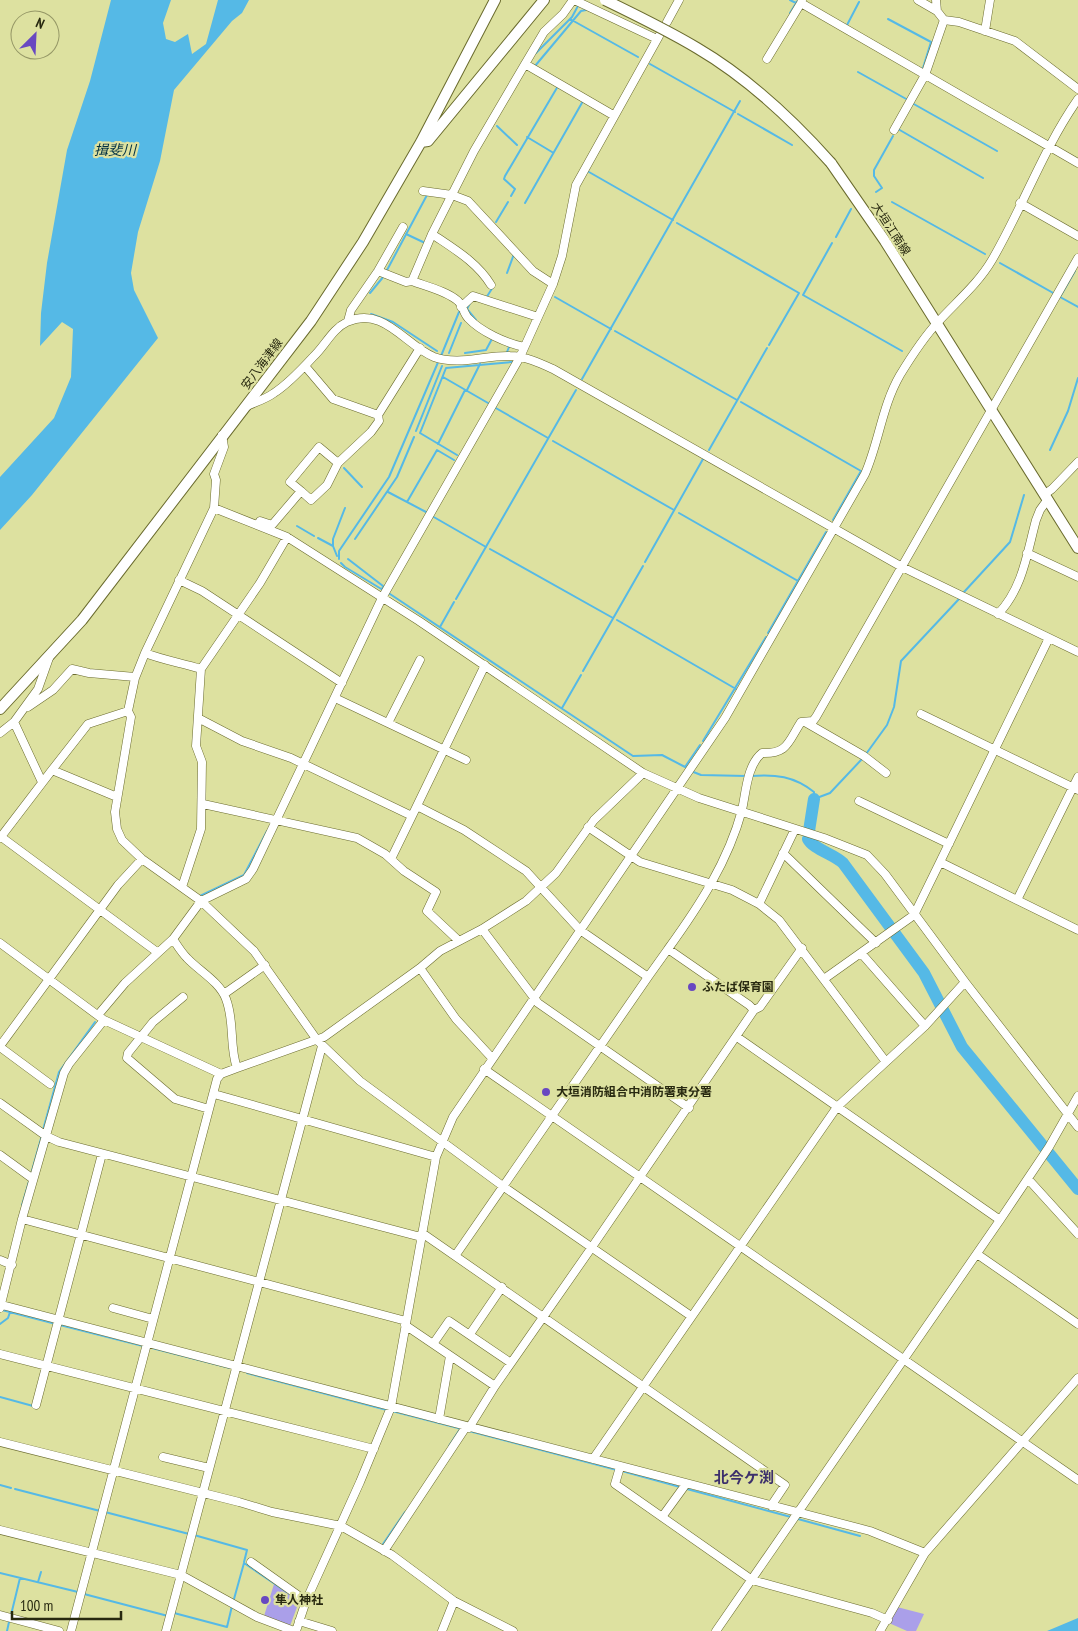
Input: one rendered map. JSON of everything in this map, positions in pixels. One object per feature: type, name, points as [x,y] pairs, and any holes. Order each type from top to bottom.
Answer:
[{"type":"main road","name":"安八海津線","points":[[0,709],[82,620],[311,321],[363,242],[421,142],[495,0]]},
{"type":"main road","points":[[421,142],[428,141],[544,0]]},
{"type":"main road","name":"大垣江南線","points":[[605,0],[678,37],[725,67],[779,109],[830,163],[885,241],[938,322],[1078,548]]},
{"type":"street","points":[[412,280],[452,195],[525,64],[544,32],[563,14],[573,0],[658,38],[613,115],[576,185],[562,256],[553,284],[520,357],[382,598],[304,764],[246,879],[201,901],[173,939],[124,983],[69,1064],[22,1219],[1,1306],[58,1319],[146,1345],[870,1531],[925,1553]]},
{"type":"street","points":[[667,22],[679,0]]},
{"type":"street","points":[[918,0],[937,12],[944,20],[959,22],[1015,41],[1078,89]]},
{"type":"street","points":[[936,0],[937,12]]},
{"type":"street","points":[[985,31],[990,0]]},
{"type":"street","points":[[767,60],[802,1],[925,75],[1078,163]]},
{"type":"street","points":[[894,130],[925,75],[944,20]]},
{"type":"street","points":[[525,64],[613,115]]},
{"type":"street","points":[[0,1530],[181,1575],[257,1617],[295,1631],[306,1601],[341,1526],[391,1407],[436,1157],[453,1117],[725,718],[874,455],[891,393],[918,347],[938,322],[965,295],[992,261],[1050,146],[1078,99]]},
{"type":"street","points":[[423,191],[452,195],[468,201],[478,209],[533,271],[553,284]]},
{"type":"street","points":[[1020,203],[1078,236]]},
{"type":"street","points":[[348,321],[351,310],[378,271],[403,227]]},
{"type":"street","points":[[432,234],[483,272],[491,285]]},
{"type":"street","points":[[455,1256],[713,884],[742,811],[749,776],[758,756],[762,753],[777,753],[782,750],[801,722],[813,721],[816,717],[1078,258]]},
{"type":"street","points":[[378,271],[406,282],[412,280],[450,297],[459,302],[469,319],[483,329],[511,344],[524,348]]},
{"type":"street","points":[[461,307],[473,296],[538,317]]},
{"type":"street","points":[[244,408],[275,393],[305,366],[335,331],[348,321],[363,318],[377,320],[390,326],[433,356],[446,360],[520,357],[553,369],[902,567],[1078,652]]},
{"type":"street","points":[[338,463],[320,447],[290,482],[311,500],[327,485],[338,463],[371,432],[379,421],[378,414],[420,348]]},
{"type":"street","points":[[305,366],[333,399],[378,414]]},
{"type":"street","points":[[222,435],[224,447],[214,474],[216,480],[214,508],[135,677],[128,711],[131,716],[117,796],[116,812],[118,829],[122,840],[142,859],[201,901],[254,951],[319,1043],[360,1082],[504,1187],[691,1316]]},
{"type":"street","points":[[998,614],[1014,595],[1020,584],[1027,553],[1046,496],[1078,462]]},
{"type":"street","points":[[250,522],[254,519],[272,526],[301,491]]},
{"type":"street","points":[[214,508],[287,537],[485,665],[644,773],[677,790],[867,855],[885,874],[965,982],[1078,1127]]},
{"type":"street","points":[[182,887],[201,829],[203,804],[202,762],[196,746],[201,669],[238,615],[287,537]]},
{"type":"street","points":[[1027,553],[1078,576]]},
{"type":"street","points":[[179,580],[202,591],[342,683]]},
{"type":"street","points":[[824,979],[914,915],[1049,638]]},
{"type":"street","points":[[145,653],[161,660],[176,661],[201,669]]},
{"type":"street","points":[[16,719],[38,689],[49,658]]},
{"type":"street","points":[[388,723],[420,660]]},
{"type":"street","points":[[391,859],[485,665]]},
{"type":"street","points":[[0,733],[53,690],[72,669],[89,673],[135,677]]},
{"type":"street","points":[[335,698],[466,760]]},
{"type":"street","points":[[128,711],[88,724],[0,837],[157,952]]},
{"type":"street","points":[[921,714],[1075,789]]},
{"type":"street","points":[[198,718],[242,741],[304,764],[412,816]]},
{"type":"street","points":[[16,719],[42,782]]},
{"type":"street","points":[[805,722],[864,756],[886,773]]},
{"type":"street","points":[[52,770],[117,796]]},
{"type":"street","points":[[166,1631],[280,1200],[319,1043],[324,1037],[420,968],[440,951],[482,929],[526,901],[556,873],[588,827],[644,773]]},
{"type":"street","points":[[1017,900],[1075,789],[1078,777]]},
{"type":"street","points":[[859,801],[949,844]]},
{"type":"street","points":[[203,804],[357,838],[391,859],[404,871],[436,892],[427,911],[459,941]]},
{"type":"street","points":[[417,806],[479,839],[526,871],[580,930],[648,977]]},
{"type":"street","points":[[588,827],[640,862],[732,890],[759,904],[779,920],[802,948],[886,1062]]},
{"type":"street","points":[[759,904],[795,829]]},
{"type":"street","points":[[783,853],[876,943]]},
{"type":"street","points":[[50,1084],[0,1047],[48,978],[142,859]]},
{"type":"street","points":[[940,862],[1078,930]]},
{"type":"street","points":[[482,929],[538,1003],[688,1108]]},
{"type":"street","points":[[173,939],[186,957],[219,987],[224,994],[232,1019],[234,1060],[237,1068]]},
{"type":"street","points":[[0,942],[101,1017],[221,1074],[319,1043]]},
{"type":"street","points":[[384,1550],[494,1386],[592,1248],[754,1010],[760,1007],[802,948]]},
{"type":"street","points":[[668,949],[754,1010]]},
{"type":"street","points":[[861,953],[925,1026]]},
{"type":"street","points":[[224,994],[265,965]]},
{"type":"street","points":[[420,968],[445,1004],[492,1058]]},
{"type":"street","points":[[593,1459],[837,1107],[925,1026],[965,982]]},
{"type":"street","points":[[183,996],[153,1022],[128,1053],[127,1058],[175,1099],[209,1109]]},
{"type":"street","points":[[737,1037],[1000,1220]]},
{"type":"street","points":[[484,1069],[1078,1480]]},
{"type":"street","points":[[71,1631],[209,1109],[221,1074]]},
{"type":"street","points":[[214,1094],[436,1157]]},
{"type":"street","points":[[716,1631],[1028,1179],[1078,1096]]},
{"type":"street","points":[[0,1103],[46,1136],[59,1142],[191,1178],[421,1235],[502,1287],[785,1485],[771,1506]]},
{"type":"street","points":[[36,1404],[102,1154]]},
{"type":"street","points":[[0,1155],[33,1180]]},
{"type":"street","points":[[1028,1179],[1078,1234]]},
{"type":"street","points":[[22,1219],[406,1323],[494,1386]]},
{"type":"street","points":[[977,1254],[1078,1324]]},
{"type":"street","points":[[0,1260],[12,1265]]},
{"type":"street","points":[[470,1334],[502,1287]]},
{"type":"street","points":[[114,1308],[153,1318]]},
{"type":"street","points":[[433,1344],[449,1321],[511,1363]]},
{"type":"street","points":[[0,1354],[374,1449]]},
{"type":"street","points":[[439,1420],[450,1356]]},
{"type":"street","points":[[880,1631],[925,1553],[1078,1378]]},
{"type":"street","points":[[0,1442],[272,1512],[341,1526],[384,1550],[454,1601],[512,1631]]},
{"type":"street","points":[[164,1456],[209,1468]]},
{"type":"street","points":[[620,1467],[615,1484],[752,1580],[872,1613],[888,1620]]},
{"type":"street","points":[[662,1517],[686,1484]]},
{"type":"street","points":[[251,1562],[306,1601]]},
{"type":"street","points":[[442,1631],[454,1601]]},
{"type":"street","points":[[0,1614],[60,1631]]},
{"type":"street","points":[[299,1621],[332,1631]]},
{"type":"shaded area","points":[[275,1581],[300,1599],[290,1626],[264,1616]]},
{"type":"shaded area","points":[[897,1607],[924,1614],[916,1631],[907,1631],[889,1623]]},
{"type":"water","name":"揖斐川","points":[[111,0],[171,0],[163,23],[166,39],[175,42],[188,34],[192,54],[206,44],[218,0],[249,0],[242,13],[232,21],[174,90],[160,161],[138,232],[131,273],[134,290],[158,338],[32,495],[0,530],[0,477],[54,418],[71,377],[73,329],[62,322],[40,346],[41,313],[47,263],[67,150],[90,81]]},
{"type":"water","points":[[1078,1618],[1078,1631],[1047,1631]]},
{"type":"waterway","points":[[790,0],[796,3]]},
{"type":"waterway","points":[[790,13],[798,0]]},
{"type":"waterway","points":[[847,25],[859,2]]},
{"type":"waterway","points":[[536,53],[572,17],[579,4]]},
{"type":"waterway","points":[[535,66],[581,11],[586,10]]},
{"type":"waterway","points":[[570,19],[638,57]]},
{"type":"waterway","points":[[888,19],[931,42],[923,68]]},
{"type":"waterway","points":[[650,64],[735,112]]},
{"type":"waterway","points":[[858,72],[908,100]]},
{"type":"waterway","points":[[511,196],[515,189],[504,179],[505,176],[558,86]]},
{"type":"waterway","points":[[525,203],[583,101]]},
{"type":"waterway","points":[[582,379],[740,101]]},
{"type":"waterway","points":[[912,103],[997,151]]},
{"type":"waterway","points":[[738,114],[792,145]]},
{"type":"waterway","points":[[497,126],[517,145]]},
{"type":"waterway","points":[[898,129],[983,178]]},
{"type":"waterway","points":[[876,192],[882,188],[874,176],[874,170],[893,136]]},
{"type":"waterway","points":[[527,137],[552,152]]},
{"type":"waterway","points":[[589,172],[673,220]]},
{"type":"waterway","points":[[386,272],[427,195]]},
{"type":"waterway","points":[[496,222],[508,202]]},
{"type":"waterway","points":[[892,202],[985,254]]},
{"type":"waterway","points":[[836,237],[851,209]]},
{"type":"waterway","points":[[677,223],[799,293],[769,345]]},
{"type":"waterway","points":[[406,234],[423,242]]},
{"type":"waterway","points":[[832,243],[803,295],[902,351]]},
{"type":"waterway","points":[[507,273],[514,254]]},
{"type":"waterway","points":[[1000,263],[1055,294]]},
{"type":"waterway","points":[[1075,271],[1060,297],[1078,307]]},
{"type":"waterway","points":[[370,293],[384,276]]},
{"type":"waterway","points":[[486,298],[493,287]]},
{"type":"waterway","points":[[555,297],[611,329]]},
{"type":"waterway","points":[[470,303],[467,309],[476,320]]},
{"type":"waterway","points":[[441,356],[459,312]]},
{"type":"waterway","points":[[371,314],[393,322],[437,351]]},
{"type":"waterway","points":[[449,353],[461,323]]},
{"type":"waterway","points":[[615,331],[737,400]]},
{"type":"waterway","points":[[465,353],[486,350],[493,337]]},
{"type":"waterway","points":[[507,352],[508,346]]},
{"type":"waterway","points":[[709,450],[767,348]]},
{"type":"waterway","points":[[339,559],[339,551],[389,477],[439,360]]},
{"type":"waterway","points":[[457,455],[420,433],[446,368],[512,362]]},
{"type":"waterway","points":[[467,390],[480,364]]},
{"type":"waterway","points":[[416,431],[442,366]]},
{"type":"waterway","points":[[443,377],[488,403]]},
{"type":"waterway","points":[[1050,450],[1068,411],[1078,378]]},
{"type":"waterway","points":[[438,444],[465,390]]},
{"type":"waterway","points":[[456,599],[576,390]]},
{"type":"waterway","points":[[741,402],[861,471],[833,520]]},
{"type":"waterway","points":[[494,407],[548,438]]},
{"type":"waterway","points":[[355,539],[397,477],[414,437]]},
{"type":"waterway","points":[[553,441],[674,510]]},
{"type":"waterway","points":[[407,502],[437,450],[454,460]]},
{"type":"waterway","points":[[645,562],[703,459]]},
{"type":"waterway","points":[[344,468],[362,487]]},
{"type":"waterway","points":[[388,492],[426,512]]},
{"type":"waterway","points":[[964,592],[1010,542],[1024,495]]},
{"type":"waterway","points":[[333,546],[333,539],[345,508]]},
{"type":"waterway","points":[[679,513],[798,581]]},
{"type":"waterway","points":[[432,516],[486,547]]},
{"type":"waterway","points":[[297,526],[314,536]]},
{"type":"waterway","points":[[768,633],[826,532]]},
{"type":"waterway","points":[[318,538],[333,546],[337,556]]},
{"type":"waterway","points":[[490,549],[613,618]]},
{"type":"waterway","points":[[348,559],[383,586],[382,590]]},
{"type":"waterway","points":[[341,563],[383,590]]},
{"type":"waterway","points":[[583,671],[643,566]]},
{"type":"waterway","points":[[387,592],[633,756],[662,755],[687,768]]},
{"type":"waterway","points":[[866,754],[887,725],[894,707],[901,661],[959,599]]},
{"type":"waterway","points":[[440,627],[454,602]]},
{"type":"waterway","points":[[617,620],[736,689]]},
{"type":"waterway","points":[[703,741],[766,637]]},
{"type":"waterway","points":[[562,708],[581,675]]},
{"type":"waterway","points":[[685,767],[700,745]]},
{"type":"waterway","points":[[751,776],[768,775],[792,779],[814,792],[814,799],[830,793],[862,759]]},
{"type":"waterway","points":[[691,771],[701,775],[746,776]]},
{"type":"waterway","points":[[809,831],[814,799]]},
{"type":"waterway","points":[[200,896],[244,875],[267,831]]},
{"type":"waterway","points":[[808,839],[814,846],[843,863],[924,973],[962,1047],[1078,1189]]},
{"type":"waterway","points":[[43,1130],[59,1072],[95,1022]]},
{"type":"waterway","points":[[31,1174],[42,1135]]},
{"type":"waterway","points":[[22,1205],[30,1178]]},
{"type":"waterway","points":[[2,1310],[56,1324]]},
{"type":"waterway","points":[[0,1324],[8,1318],[10,1312]]},
{"type":"waterway","points":[[60,1325],[143,1346]]},
{"type":"waterway","points":[[148,1347],[230,1368]]},
{"type":"waterway","points":[[247,1373],[387,1410]]},
{"type":"waterway","points":[[0,1397],[33,1406]]},
{"type":"waterway","points":[[392,1411],[462,1429]]},
{"type":"waterway","points":[[449,1446],[460,1429]]},
{"type":"waterway","points":[[469,1431],[617,1470]]},
{"type":"waterway","points":[[622,1471],[680,1487]]},
{"type":"waterway","points":[[0,1485],[11,1488]]},
{"type":"waterway","points":[[15,1489],[100,1511]]},
{"type":"waterway","points":[[687,1489],[791,1517]]},
{"type":"waterway","points":[[105,1512],[189,1534]]},
{"type":"waterway","points":[[383,1544],[405,1512]]},
{"type":"waterway","points":[[798,1519],[860,1536]]},
{"type":"waterway","points":[[194,1535],[247,1550],[244,1562]]},
{"type":"waterway","points":[[234,1599],[244,1563],[297,1599]]},
{"type":"waterway","points":[[38,1582],[41,1572]]},
{"type":"waterway","points":[[0,1573],[78,1592]]},
{"type":"waterway","points":[[11,1615],[20,1578]]},
{"type":"waterway","points":[[84,1594],[168,1616]]},
{"type":"waterway","points":[[174,1613],[227,1627],[232,1606]]},
{"type":"waterway","points":[[7,1631],[9,1622]]},
{"type":"place","name":"ふたば保育園","points":[[692,987]]},
{"type":"place","name":"大垣消防組合中消防署東分署","points":[[546,1092]]},
{"type":"place","name":"隼人神社","points":[[265,1600]]},
{"type":"district","name":"北今ケ渕","points":[[744,1478]]}]
